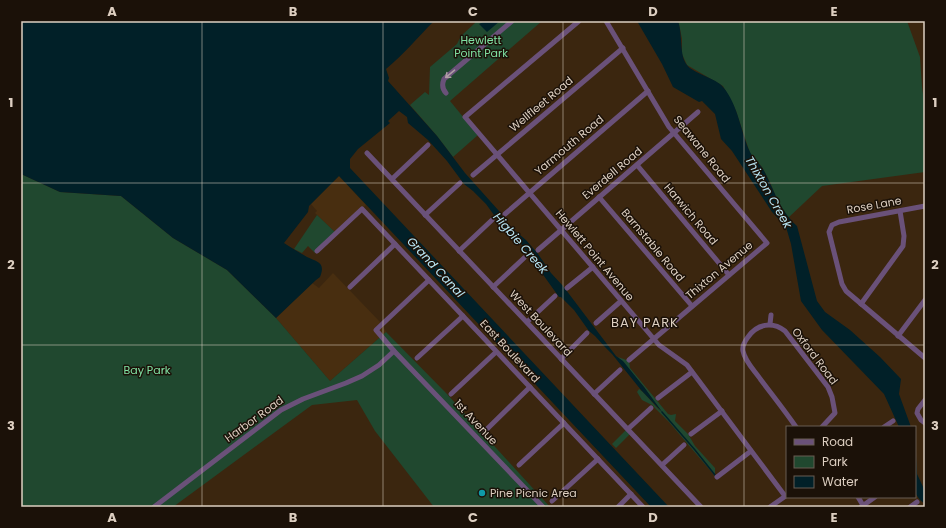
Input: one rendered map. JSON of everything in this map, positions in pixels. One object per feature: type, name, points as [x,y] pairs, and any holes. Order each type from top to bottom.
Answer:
[{"type":"street","points":[[446,93],[442,84],[444,79],[512,21]]},
{"type":"street","name":"Hewlett Point Avenue","points":[[579,21],[465,118],[654,339],[664,350],[684,362],[786,496]]},
{"type":"street","name":"Seawane Road","points":[[606,21],[669,127],[767,243]]},
{"type":"street","name":"Wellfleet Road","points":[[473,175],[623,48]]},
{"type":"street","name":"Yarmouth Road","points":[[505,214],[648,91]]},
{"type":"street","name":"Everdell Road","points":[[538,250],[698,112]]},
{"type":"street","points":[[392,179],[428,145]]},
{"type":"street","name":"West Boulevard","points":[[367,153],[701,507]]},
{"type":"street","name":"Harwich Road","points":[[637,165],[729,275]]},
{"type":"street","points":[[425,215],[460,183]]},
{"type":"street","name":"Barnstable Road","points":[[599,197],[692,306]]},
{"type":"street","name":"Rose Lane","points":[[861,304],[846,292],[842,284],[829,235],[830,228],[832,225],[839,222],[925,206]]},
{"type":"street","name":"East Boulevard","points":[[318,251],[362,208],[643,507]]},
{"type":"street","points":[[900,211],[904,236],[902,246],[861,304],[925,358]]},
{"type":"street","points":[[459,251],[492,220]]},
{"type":"street","name":"Thixton Avenue","points":[[629,360],[767,243]]},
{"type":"street","points":[[350,287],[395,244]]},
{"type":"street","points":[[493,287],[524,258]]},
{"type":"street","points":[[568,288],[593,267]]},
{"type":"street","name":"1st Avenue","points":[[429,280],[376,330],[394,351],[543,507]]},
{"type":"street","points":[[527,322],[555,296]]},
{"type":"street","points":[[898,336],[925,300]]},
{"type":"street","points":[[596,323],[621,301]]},
{"type":"street","points":[[771,315],[770,324],[759,327],[753,331],[746,339],[743,349],[751,367],[795,426]]},
{"type":"street","points":[[417,358],[463,316]]},
{"type":"street","name":"Oxford Road","points":[[770,324],[780,328],[790,337],[830,390],[835,413],[823,426]]},
{"type":"street","points":[[561,359],[587,333]]},
{"type":"street","name":"Harbor Road","points":[[154,507],[281,410],[303,398],[362,376],[379,365],[394,351]]},
{"type":"street","points":[[451,394],[496,352]]},
{"type":"street","points":[[594,394],[620,370]]},
{"type":"street","points":[[658,398],[692,372]]},
{"type":"street","points":[[485,431],[530,387]]},
{"type":"street","points":[[925,400],[917,413],[921,420],[925,423]]},
{"type":"street","points":[[628,429],[652,408]]},
{"type":"street","points":[[691,434],[722,411]]},
{"type":"street","points":[[886,426],[893,421]]},
{"type":"street","points":[[519,465],[564,423]]},
{"type":"street","points":[[662,466],[684,445]]},
{"type":"street","points":[[716,477],[751,451]]},
{"type":"street","points":[[552,501],[598,459]]},
{"type":"street","points":[[618,507],[631,494]]},
{"type":"street","points":[[770,507],[786,496]]},
{"type":"street","points":[[863,506],[874,498]]},
{"type":"street","points":[[910,507],[917,502]]},
{"type":"shaded area","points":[[339,176],[366,205],[336,233],[315,213],[317,211],[311,204]]},
{"type":"shaded area","points":[[333,273],[381,323],[386,332],[330,381],[276,318],[312,283],[319,288]]},
{"type":"green space","name":"Hewlett Point Park","points":[[475,21],[542,21],[450,101],[478,135],[453,157],[410,105],[425,92],[429,95],[430,67],[457,44],[461,36],[475,23]]},
{"type":"green space","points":[[678,21],[907,21],[920,57],[925,107],[925,172],[822,186],[788,218],[778,202],[762,167],[750,153],[736,111],[723,86],[687,65],[682,54],[682,39]]},
{"type":"green space","name":"Bay Park","points":[[21,174],[60,192],[121,196],[173,238],[227,270],[276,318],[330,381],[386,332],[446,393],[550,507],[434,507],[375,431],[357,400],[312,405],[173,507],[21,507]]},
{"type":"green space","points":[[317,215],[336,233],[315,253],[308,246],[302,253],[294,249]]},
{"type":"green space","points":[[618,357],[629,361],[630,368],[668,414],[676,414],[675,421],[688,434],[695,446],[715,468],[715,476],[669,422],[652,405],[642,400],[637,392],[639,389],[661,412],[644,387]]},
{"type":"green space","points":[[626,430],[630,434],[616,448],[612,444]]},
{"type":"water","name":"Grand Canal","points":[[21,21],[434,21],[386,69],[389,78],[388,81],[437,136],[465,173],[499,211],[504,220],[526,240],[538,254],[551,273],[563,286],[616,356],[623,361],[663,413],[641,390],[612,354],[589,331],[574,310],[561,297],[559,297],[519,241],[507,233],[486,204],[464,184],[447,161],[428,140],[408,123],[407,117],[399,111],[388,121],[390,123],[358,149],[350,159],[350,168],[669,507],[651,507],[339,176],[309,206],[308,212],[284,243],[320,263],[322,272],[320,277],[276,318],[227,270],[173,238],[121,196],[60,192],[21,174]]},
{"type":"water","points":[[485,21],[500,21],[487,32],[479,24]]},
{"type":"water","name":"Thixton Creek","points":[[637,21],[678,21],[683,56],[687,65],[695,71],[720,84],[728,94],[736,110],[750,152],[763,169],[785,213],[797,226],[817,301],[825,312],[850,330],[880,357],[901,379],[899,394],[911,426],[899,426],[884,394],[822,330],[801,301],[791,244],[786,227],[772,212],[732,151],[721,139],[715,114],[702,101],[699,102],[673,87],[662,64]]},
{"type":"water","points":[[916,456],[917,474],[925,491],[925,504],[916,494]]},
{"type":"waterway","name":"Higbie Creek","points":[[662,412],[715,475]]},
{"type":"place","name":"Pine Picnic Area","points":[[482,493]]},
{"type":"district","name":"BAY PARK","points":[[645,322]]}]
